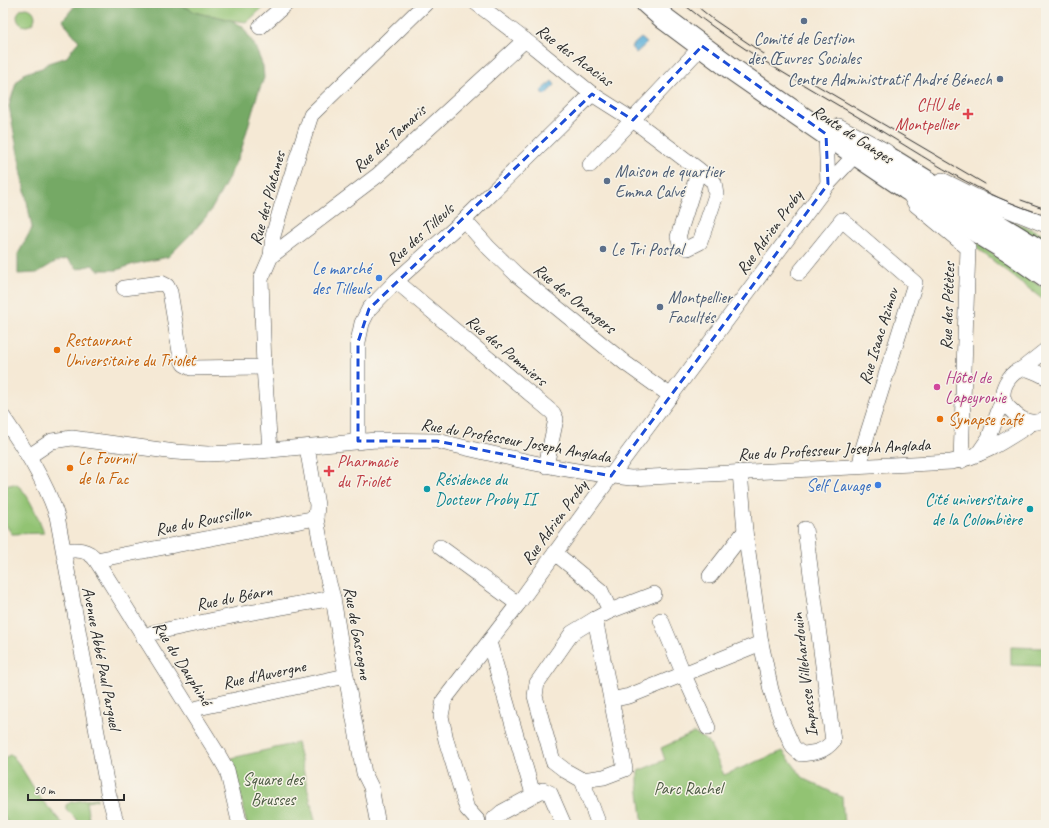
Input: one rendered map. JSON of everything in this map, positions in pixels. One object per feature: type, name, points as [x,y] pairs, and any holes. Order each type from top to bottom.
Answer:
[{"type":"main road","name":"Route de Ganges","points":[[647,3],[665,19],[732,69],[832,130],[887,157],[1046,255]]},
{"type":"main road","name":"Route de Ganges","points":[[666,3],[677,13],[832,130],[856,154],[906,188],[1012,254],[1046,278]]},
{"type":"street","points":[[260,27],[287,3]]},
{"type":"street","name":"Rue des Platanes","points":[[270,450],[264,367],[261,279],[271,256],[280,208],[311,115],[426,3]]},
{"type":"street","name":"Rue des Acacias","points":[[476,3],[534,46],[592,94],[633,120],[699,170]]},
{"type":"street","name":"Rue des Tamaris","points":[[271,256],[378,175],[524,40]]},
{"type":"street","points":[[590,165],[702,46]]},
{"type":"street","name":"Rue des Tilleuls","points":[[358,441],[358,342],[362,323],[369,309],[396,281],[464,220],[592,94]]},
{"type":"street","points":[[832,130],[976,197],[1046,225]]},
{"type":"street","name":"Rue Adrien Proby","points":[[828,184],[832,130]]},
{"type":"street","name":"Rue Adrien Proby","points":[[477,823],[467,808],[446,740],[441,716],[444,700],[518,604],[828,184],[856,154]]},
{"type":"street","name":"Route de Ganges","points":[[906,188],[916,205],[968,248]]},
{"type":"street","name":"Rue des Orangers","points":[[464,220],[489,248],[517,275],[625,363],[671,396]]},
{"type":"street","name":"Rue Isaac Azimov","points":[[799,273],[842,220],[915,283],[863,448],[860,466]]},
{"type":"street","name":"Rue des Pétètes","points":[[961,460],[968,248]]},
{"type":"street","name":"Rue des Pommiers","points":[[396,281],[553,413],[556,420],[546,466]]},
{"type":"street","points":[[124,288],[161,283],[167,286],[170,292],[181,358],[184,364],[191,368],[264,367]]},
{"type":"street","points":[[978,454],[989,438],[1003,399],[1003,389],[1007,381],[1013,374],[1022,369],[1046,350]]},
{"type":"street","points":[[1022,369],[1028,369],[1046,377]]},
{"type":"street","name":"Rue du Professeur Joseph Anglada","points":[[1003,399],[1007,407],[1024,421],[1039,420]]},
{"type":"street","name":"Avenue Abbé Paul Parguel","points":[[3,417],[28,454],[51,498],[57,516],[107,786],[117,825]]},
{"type":"street","name":"Rue du Professeur Joseph Anglada","points":[[28,454],[34,453],[52,441],[72,438],[176,452],[208,454],[307,447],[358,441],[437,441],[546,466],[631,478],[952,462],[978,454],[996,446],[1039,420]]},
{"type":"street","name":"Rue de Gascogne","points":[[307,447],[317,506],[316,518],[326,572],[333,598],[364,773],[370,787],[378,825]]},
{"type":"street","name":"Impasse Villehardouin","points":[[740,472],[744,531],[761,643],[771,690],[781,720],[793,747],[801,754],[815,753],[828,747],[832,741],[805,529]]},
{"type":"street","name":"Rue du Roussillon","points":[[96,560],[316,518]]},
{"type":"street","points":[[710,576],[744,531]]},
{"type":"street","points":[[440,547],[518,604]]},
{"type":"street","name":"Rue du Dauphiné","points":[[64,551],[87,551],[92,554],[96,560],[192,712],[226,770],[240,825]]},
{"type":"street","points":[[555,553],[601,591],[610,612]]},
{"type":"street","points":[[595,619],[625,769],[604,776],[582,780],[566,771],[553,761],[535,696],[537,683],[572,633],[595,619],[654,594]]},
{"type":"street","name":"Rue du Béarn","points":[[144,638],[152,633],[237,615],[333,598]]},
{"type":"street","points":[[661,620],[708,728]]},
{"type":"street","points":[[489,642],[533,794]]},
{"type":"street","points":[[611,700],[629,696],[761,643]]},
{"type":"street","name":"Rue d'Auvergne","points":[[192,712],[198,708],[346,676]]},
{"type":"street","points":[[582,780],[599,825]]},
{"type":"street","points":[[477,823],[486,816],[492,817],[496,822],[502,812],[542,790],[550,793],[564,825]]},
{"type":"highlighted area","points":[[702,46],[826,134],[828,184],[611,476],[437,441],[358,441],[358,342],[369,309],[592,94],[633,120]]},
{"type":"green space","points":[[77,3],[168,3],[188,8],[194,12],[231,20],[242,26],[254,44],[263,66],[264,78],[257,96],[241,151],[226,183],[210,212],[193,232],[168,257],[134,264],[117,270],[98,270],[92,265],[78,269],[67,259],[55,262],[37,273],[18,274],[18,254],[32,228],[9,106],[16,83],[25,73],[42,68],[48,63],[67,57],[79,41],[63,20]]},
{"type":"green space","points":[[168,3],[268,3],[247,22],[206,15],[194,12],[188,8]]},
{"type":"green space","points":[[26,8],[32,11],[35,17],[32,23],[26,26],[20,23],[17,17],[20,11]]},
{"type":"green space","points":[[1006,219],[1046,235],[1046,245]]},
{"type":"green space","points":[[977,243],[1046,290],[1046,302],[974,246]]},
{"type":"green space","points":[[14,484],[19,486],[28,498],[44,533],[12,534],[3,521],[3,488]]},
{"type":"green space","points":[[1011,647],[1045,648],[1045,666],[1011,665]]},
{"type":"green space","name":"Parc Rachel","points":[[694,733],[709,742],[724,775],[783,751],[804,779],[842,797],[844,825],[643,825],[638,771],[665,760],[661,748]]},
{"type":"green space","name":"Square des Brusses","points":[[297,743],[316,825],[247,825],[232,758]]},
{"type":"green space","points":[[11,754],[40,798],[64,825],[9,825],[3,815],[3,759]]},
{"type":"green space","points":[[97,798],[97,800],[86,802],[90,824],[102,822],[102,825],[82,825],[66,809],[66,805],[71,802]]},
{"type":"water","points":[[641,38],[647,43],[636,53],[631,47]]},
{"type":"water","points":[[552,81],[555,85],[545,95],[541,91]]},
{"type":"tram line","points":[[682,3],[749,52],[954,175],[999,198],[1046,215]]},
{"type":"tram line","points":[[693,3],[714,20],[764,54]]},
{"type":"tram line","points":[[813,83],[985,184]]},
{"type":"tram line","points":[[1021,200],[1046,209]]},
{"type":"place","name":"Comité de Gestion des Œuvres Sociales","points":[[804,21]]},
{"type":"place","name":"Centre Administratif André Bénech","points":[[1000,79]]},
{"type":"place","name":"CHU de Montpellier","points":[[968,114]]},
{"type":"place","name":"Maison de quartier Emma Calvé","points":[[607,181]]},
{"type":"place","name":"Le Tri Postal","points":[[603,249]]},
{"type":"place","name":"Le marché des Tilleuls","points":[[379,278]]},
{"type":"place","name":"Montpellier Facultés","points":[[660,307]]},
{"type":"place","name":"Restaurant Universitaire du Triolet","points":[[57,350]]},
{"type":"place","name":"Hôtel de Lapeyronie","points":[[937,387]]},
{"type":"place","name":"Synapse café","points":[[940,419]]},
{"type":"place","name":"Le Fournil de la Fac","points":[[70,468]]},
{"type":"place","name":"Pharmacie du Triolet","points":[[329,471]]},
{"type":"place","name":"Self Lavage","points":[[878,485]]},
{"type":"place","name":"Résidence du Docteur Proby II","points":[[427,489]]},
{"type":"place","name":"Cité universitaire de la Colombière","points":[[1030,509]]}]
